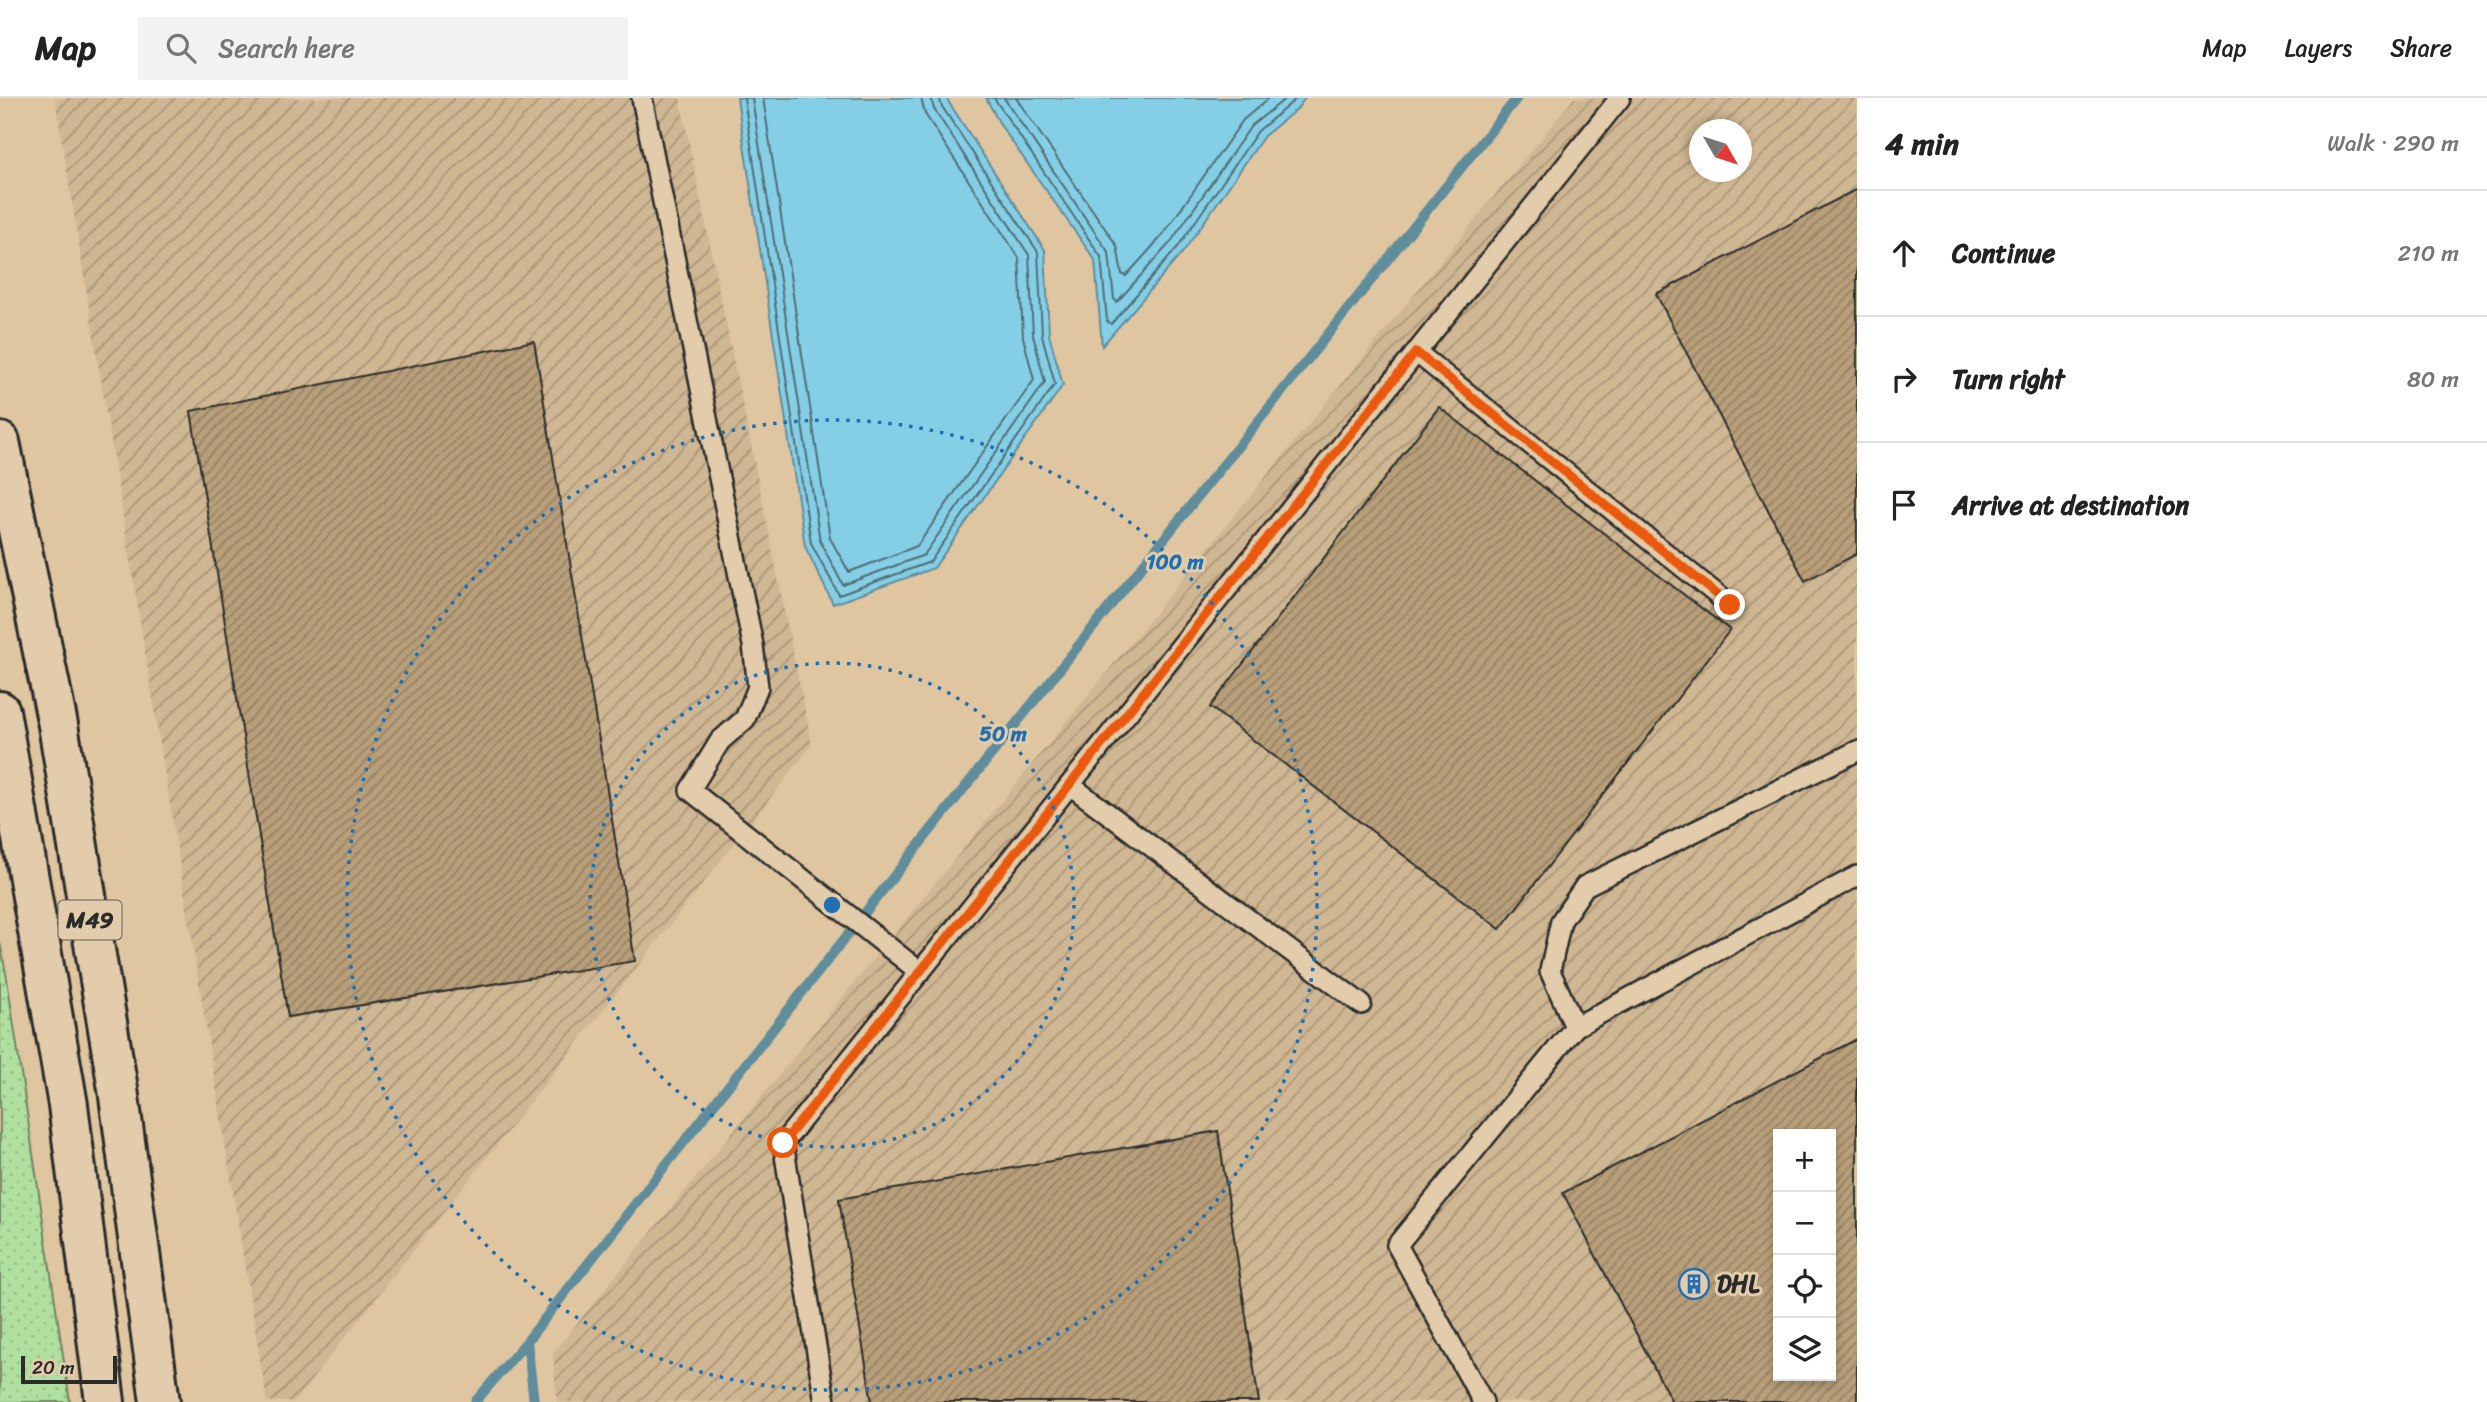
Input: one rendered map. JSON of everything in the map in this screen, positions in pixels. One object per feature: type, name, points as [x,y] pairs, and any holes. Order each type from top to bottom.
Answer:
[{"type":"highway","name":"M49","points":[[0,442],[60,738],[118,1089],[160,1402]]},
{"type":"highway","name":"M49","points":[[0,711],[68,1105],[105,1402]]},
{"type":"lane","points":[[642,98],[753,645],[758,687],[745,719],[720,741],[690,790],[920,972]]},
{"type":"lane","points":[[825,1402],[783,1143],[1620,98]]},
{"type":"lane","points":[[1416,352],[1730,605]]},
{"type":"lane","points":[[1575,1027],[1550,971],[1561,921],[1585,886],[1857,751]]},
{"type":"lane","points":[[1070,785],[1361,1004]]},
{"type":"lane","points":[[1483,1402],[1397,1245],[1575,1027],[1857,876]]},
{"type":"shaded area","points":[[55,98],[680,98],[812,745],[294,1402],[267,1402]]},
{"type":"shaded area","points":[[1574,98],[1857,98],[1857,1402],[557,1402],[553,1353]]},
{"type":"green space","points":[[0,942],[7,979],[70,1402],[0,1402]]},
{"type":"water","points":[[737,98],[946,98],[1045,250],[1049,334],[1063,385],[934,568],[833,604],[805,546]]},
{"type":"water","points":[[986,98],[1305,98],[1297,109],[1264,136],[1183,252],[1102,346],[1095,260],[1001,126]]},
{"type":"building","points":[[1857,189],[1857,554],[1805,581],[1656,294]]},
{"type":"building","points":[[534,341],[635,961],[288,1017],[191,411]]},
{"type":"building","points":[[1439,407],[1730,630],[1500,929],[1210,707]]},
{"type":"building","name":"DHL","points":[[1857,1039],[1857,1402],[1672,1402],[1563,1193]]},
{"type":"building","points":[[1218,1131],[1259,1402],[872,1402],[839,1199]]},
{"type":"waterway","points":[[534,1402],[527,1341],[886,886],[1517,98]]},
{"type":"waterway","points":[[475,1402],[527,1341]]},
{"type":"place","name":"DHL","points":[[1694,1284]]},
{"type":"route","points":[[783,1143],[1416,352],[1730,605]]}]
